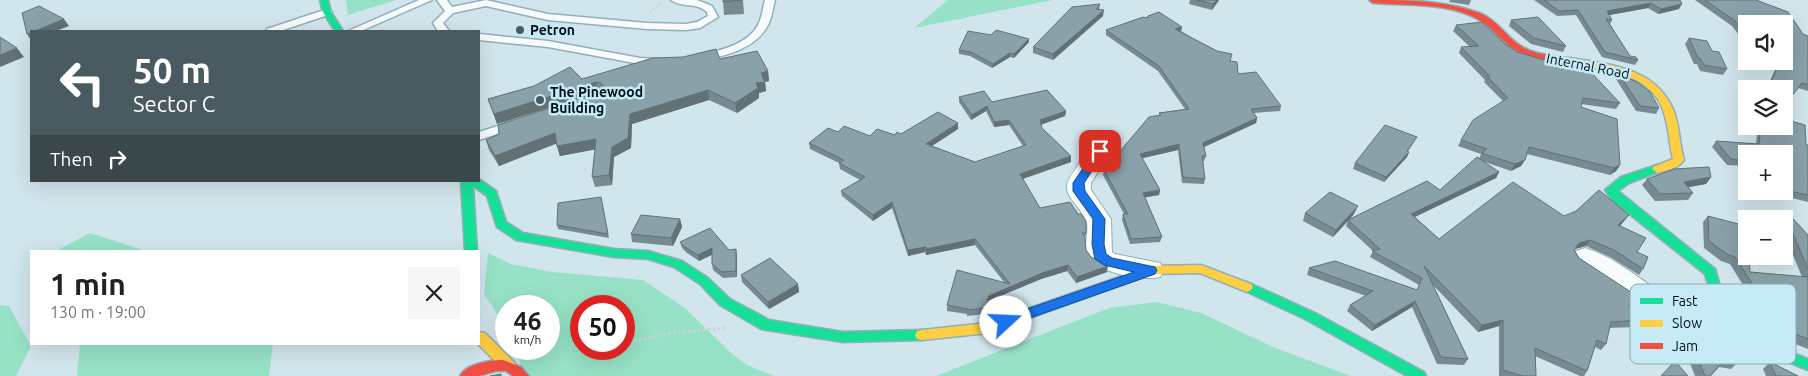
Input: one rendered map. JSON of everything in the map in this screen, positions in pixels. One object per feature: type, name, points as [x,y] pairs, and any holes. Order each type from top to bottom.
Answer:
[{"type":"street","points":[[324,0],[327,12],[338,30]]},
{"type":"street","name":"Internal Road","points":[[1373,0],[1446,7],[1470,12],[1482,17],[1521,51],[1544,57],[1619,69],[1644,80],[1662,97],[1671,122],[1675,151],[1679,160],[1675,164],[1626,179],[1611,190],[1617,198],[1711,272],[1717,284]]},
{"type":"street","points":[[1100,151],[1079,183],[1079,191],[1099,219],[1098,244],[1100,256],[1108,262],[1151,270],[1200,269],[1244,285],[1310,316],[1419,376]]},
{"type":"street","points":[[468,182],[471,250]]},
{"type":"street","points":[[475,182],[492,194],[500,225],[506,231],[520,237],[614,253],[648,255],[678,264],[704,281],[725,302],[766,325],[834,336],[927,335],[988,328],[1151,270]]},
{"type":"street","points":[[1585,256],[1608,268],[1630,284]]},
{"type":"street","points":[[480,341],[510,366],[518,370],[522,376]]},
{"type":"street","points":[[1796,360],[1808,365]]},
{"type":"street","points":[[466,376],[471,362]]},
{"type":"street","points":[[466,376],[480,368],[493,364],[510,366]]},
{"type":"lane","points":[[355,30],[427,0]]},
{"type":"lane","points":[[442,0],[450,11]]},
{"type":"lane","points":[[443,30],[438,23],[450,11],[474,4],[491,4],[548,17],[648,26],[686,27],[700,25],[713,17],[713,10],[708,6],[676,0]]},
{"type":"lane","points":[[694,60],[722,53],[747,42],[764,25],[770,0]]},
{"type":"lane","points":[[274,30],[327,12]]},
{"type":"lane","points":[[480,37],[548,44],[640,61],[668,62]]},
{"type":"lane","points":[[480,131],[523,123]]},
{"type":"lane","points":[[480,136],[510,126]]},
{"type":"path","points":[[635,341],[671,332],[728,328]]},
{"type":"green space","points":[[346,0],[396,0],[348,15]]},
{"type":"green space","points":[[948,0],[1053,0],[914,28]]},
{"type":"green space","points":[[90,233],[143,250],[58,250]]},
{"type":"green space","points":[[488,253],[511,264],[552,272],[643,280],[685,308],[731,353],[747,365],[774,376],[523,376],[519,360],[560,360],[560,295],[495,295],[495,310],[484,294]]},
{"type":"green space","points":[[1157,302],[1201,313],[1275,348],[1351,376],[936,376],[1109,308]]},
{"type":"green space","points":[[0,305],[9,306],[31,346],[16,376],[0,376]]},
{"type":"green space","points":[[80,345],[273,345],[269,376],[77,376]]},
{"type":"building","points":[[723,0],[742,0],[723,2]]},
{"type":"building","points":[[1197,0],[1217,0],[1213,4]]},
{"type":"building","points":[[1544,0],[1680,0],[1682,4],[1661,9],[1651,3],[1607,11],[1612,20],[1606,19],[1630,56],[1636,57],[1638,60],[1605,52],[1578,10],[1559,11]]},
{"type":"building","points":[[1705,0],[1756,0],[1788,12],[1790,15],[1738,15],[1738,25]]},
{"type":"building","points":[[1100,4],[1096,9],[1104,10],[1053,54],[1033,47],[1072,7]]},
{"type":"building","points":[[39,6],[64,19],[37,30],[30,30],[30,33],[27,34],[22,13]]},
{"type":"building","points":[[1159,12],[1182,27],[1175,29],[1217,51],[1232,54],[1230,61],[1237,62],[1238,74],[1256,72],[1281,106],[1251,109],[1257,118],[1203,143],[1206,156],[1202,156],[1205,179],[1183,177],[1179,144],[1140,154],[1160,190],[1143,193],[1162,237],[1131,239],[1123,214],[1128,214],[1104,170],[1149,117],[1161,115],[1159,113],[1189,109],[1159,66],[1106,30],[1143,17],[1147,18]]},
{"type":"building","points":[[1538,17],[1566,46],[1534,38],[1511,20]]},
{"type":"building","points":[[1793,19],[1803,34],[1808,36],[1808,85],[1802,83],[1793,94],[1793,80],[1772,80],[1776,70],[1793,70]]},
{"type":"building","points":[[1482,22],[1504,43],[1517,52],[1541,59],[1584,65],[1620,103],[1583,98],[1581,107],[1617,119],[1620,165],[1614,168],[1529,147],[1525,160],[1515,164],[1482,153],[1487,149],[1461,140],[1473,120],[1508,98],[1487,76],[1490,76],[1461,47],[1479,46],[1456,25]]},
{"type":"building","points":[[996,30],[1029,39],[1014,54],[1010,53],[993,64],[971,52],[959,50],[968,31],[991,35]]},
{"type":"building","points":[[0,37],[17,48],[0,55]]},
{"type":"building","points":[[1689,38],[1707,41],[1712,51],[1719,52],[1727,69],[1704,65],[1700,58],[1698,58]]},
{"type":"building","points":[[716,49],[720,59],[757,51],[768,71],[761,73],[765,82],[756,83],[758,88],[735,103],[708,90],[630,114],[628,138],[612,147],[609,175],[592,177],[596,139],[557,146],[555,133],[495,156],[486,140],[499,134],[498,125],[601,91],[604,87],[601,83],[596,82],[494,114],[488,99],[534,86],[570,67],[582,79],[653,58],[683,57]]},
{"type":"building","points":[[1619,74],[1637,82],[1650,92],[1659,108],[1640,106]]},
{"type":"building","points":[[1047,90],[1066,111],[1040,120],[1042,128],[1071,156],[1020,174],[1040,208],[1070,202],[1086,222],[1086,233],[1082,233],[1085,237],[1086,250],[1091,257],[1108,266],[1077,277],[1068,265],[1042,273],[989,296],[985,308],[967,310],[947,305],[957,270],[1010,284],[975,239],[926,249],[926,247],[908,250],[892,202],[873,215],[841,191],[865,177],[839,163],[844,160],[809,143],[828,128],[838,132],[844,126],[870,136],[877,129],[895,135],[897,132],[901,134],[938,112],[958,123],[926,144],[975,162],[1026,145],[1009,120],[994,122],[987,106],[972,115],[959,97],[984,91],[992,102]]},
{"type":"building","points":[[1793,122],[1805,125],[1806,145],[1808,145],[1808,195],[1793,192],[1793,145],[1738,145],[1738,160],[1731,159],[1716,141],[1759,144],[1760,135],[1793,135]]},
{"type":"building","points":[[1385,125],[1417,137],[1407,151],[1409,152],[1386,177],[1355,163]]},
{"type":"building","points":[[1477,157],[1499,172],[1411,214],[1439,239],[1513,182],[1564,216],[1576,211],[1599,190],[1629,215],[1618,225],[1646,238],[1637,252],[1648,257],[1643,269],[1614,250],[1590,240],[1579,243],[1574,250],[1579,258],[1630,291],[1630,321],[1611,322],[1606,344],[1597,340],[1587,371],[1535,348],[1536,376],[1523,376],[1503,370],[1503,320],[1482,325],[1424,266],[1468,359],[1441,357],[1415,301],[1375,325],[1350,305],[1373,291],[1309,268],[1335,261],[1417,290],[1422,278],[1372,251],[1380,249],[1348,220],[1427,181],[1440,190]]},
{"type":"building","points":[[1709,167],[1711,177],[1684,182],[1693,193],[1660,194],[1647,179],[1674,169]]},
{"type":"building","points":[[1330,192],[1358,206],[1336,230],[1305,213]]},
{"type":"building","points":[[601,197],[608,234],[557,225],[558,203]]},
{"type":"building","points":[[641,215],[680,219],[671,238],[631,234]]},
{"type":"building","points":[[1708,216],[1738,224],[1738,262],[1735,257],[1727,254],[1709,241]]},
{"type":"building","points":[[1793,219],[1808,235],[1808,269],[1793,233]]},
{"type":"building","points":[[710,228],[729,250],[736,249],[736,271],[722,272],[712,264],[712,248],[698,255],[680,242]]},
{"type":"building","points":[[770,258],[798,284],[768,302],[741,275]]},
{"type":"building","points":[[1740,265],[1750,265],[1750,272],[1808,277],[1808,339],[1796,334],[1796,284],[1753,284]]},
{"type":"building","points":[[1672,364],[1678,364],[1688,376],[1661,376]]},
{"type":"building","points":[[1700,364],[1721,364],[1710,376],[1705,376]]},
{"type":"building","points":[[1771,364],[1798,376],[1776,376]]},
{"type":"traffic: fast","points":[[324,0],[327,12],[338,30]]},
{"type":"traffic: fast","points":[[1657,169],[1625,180],[1611,190],[1617,198],[1711,272],[1714,284]]},
{"type":"traffic: fast","points":[[467,182],[471,250]]},
{"type":"traffic: fast","points":[[475,182],[492,194],[501,224],[520,237],[614,253],[648,255],[678,264],[704,281],[725,302],[766,325],[843,337],[922,335]]},
{"type":"traffic: fast","points":[[1247,287],[1310,316],[1419,376]]},
{"type":"traffic: fast","points":[[1796,360],[1808,365]]},
{"type":"traffic: slow","points":[[1569,61],[1625,72],[1638,77],[1660,95],[1669,113],[1679,160],[1675,164],[1657,169]]},
{"type":"traffic: slow","points":[[922,335],[988,328],[1151,270],[1201,269],[1247,287]]},
{"type":"traffic: slow","points":[[480,337],[509,366]]},
{"type":"traffic: jam","points":[[1373,0],[1440,5],[1467,11],[1488,21],[1517,48],[1539,56],[1569,61]]},
{"type":"traffic: jam","points":[[467,376],[488,366],[496,365],[510,367],[522,376]]},
{"type":"place","name":"Petron","points":[[520,30]]},
{"type":"place","name":"The Pinewood Building","points":[[540,100]]},
{"type":"route","points":[[1006,322],[1151,270],[1108,262],[1100,256],[1098,244],[1099,219],[1096,212],[1079,191],[1079,183],[1100,151]]}]
